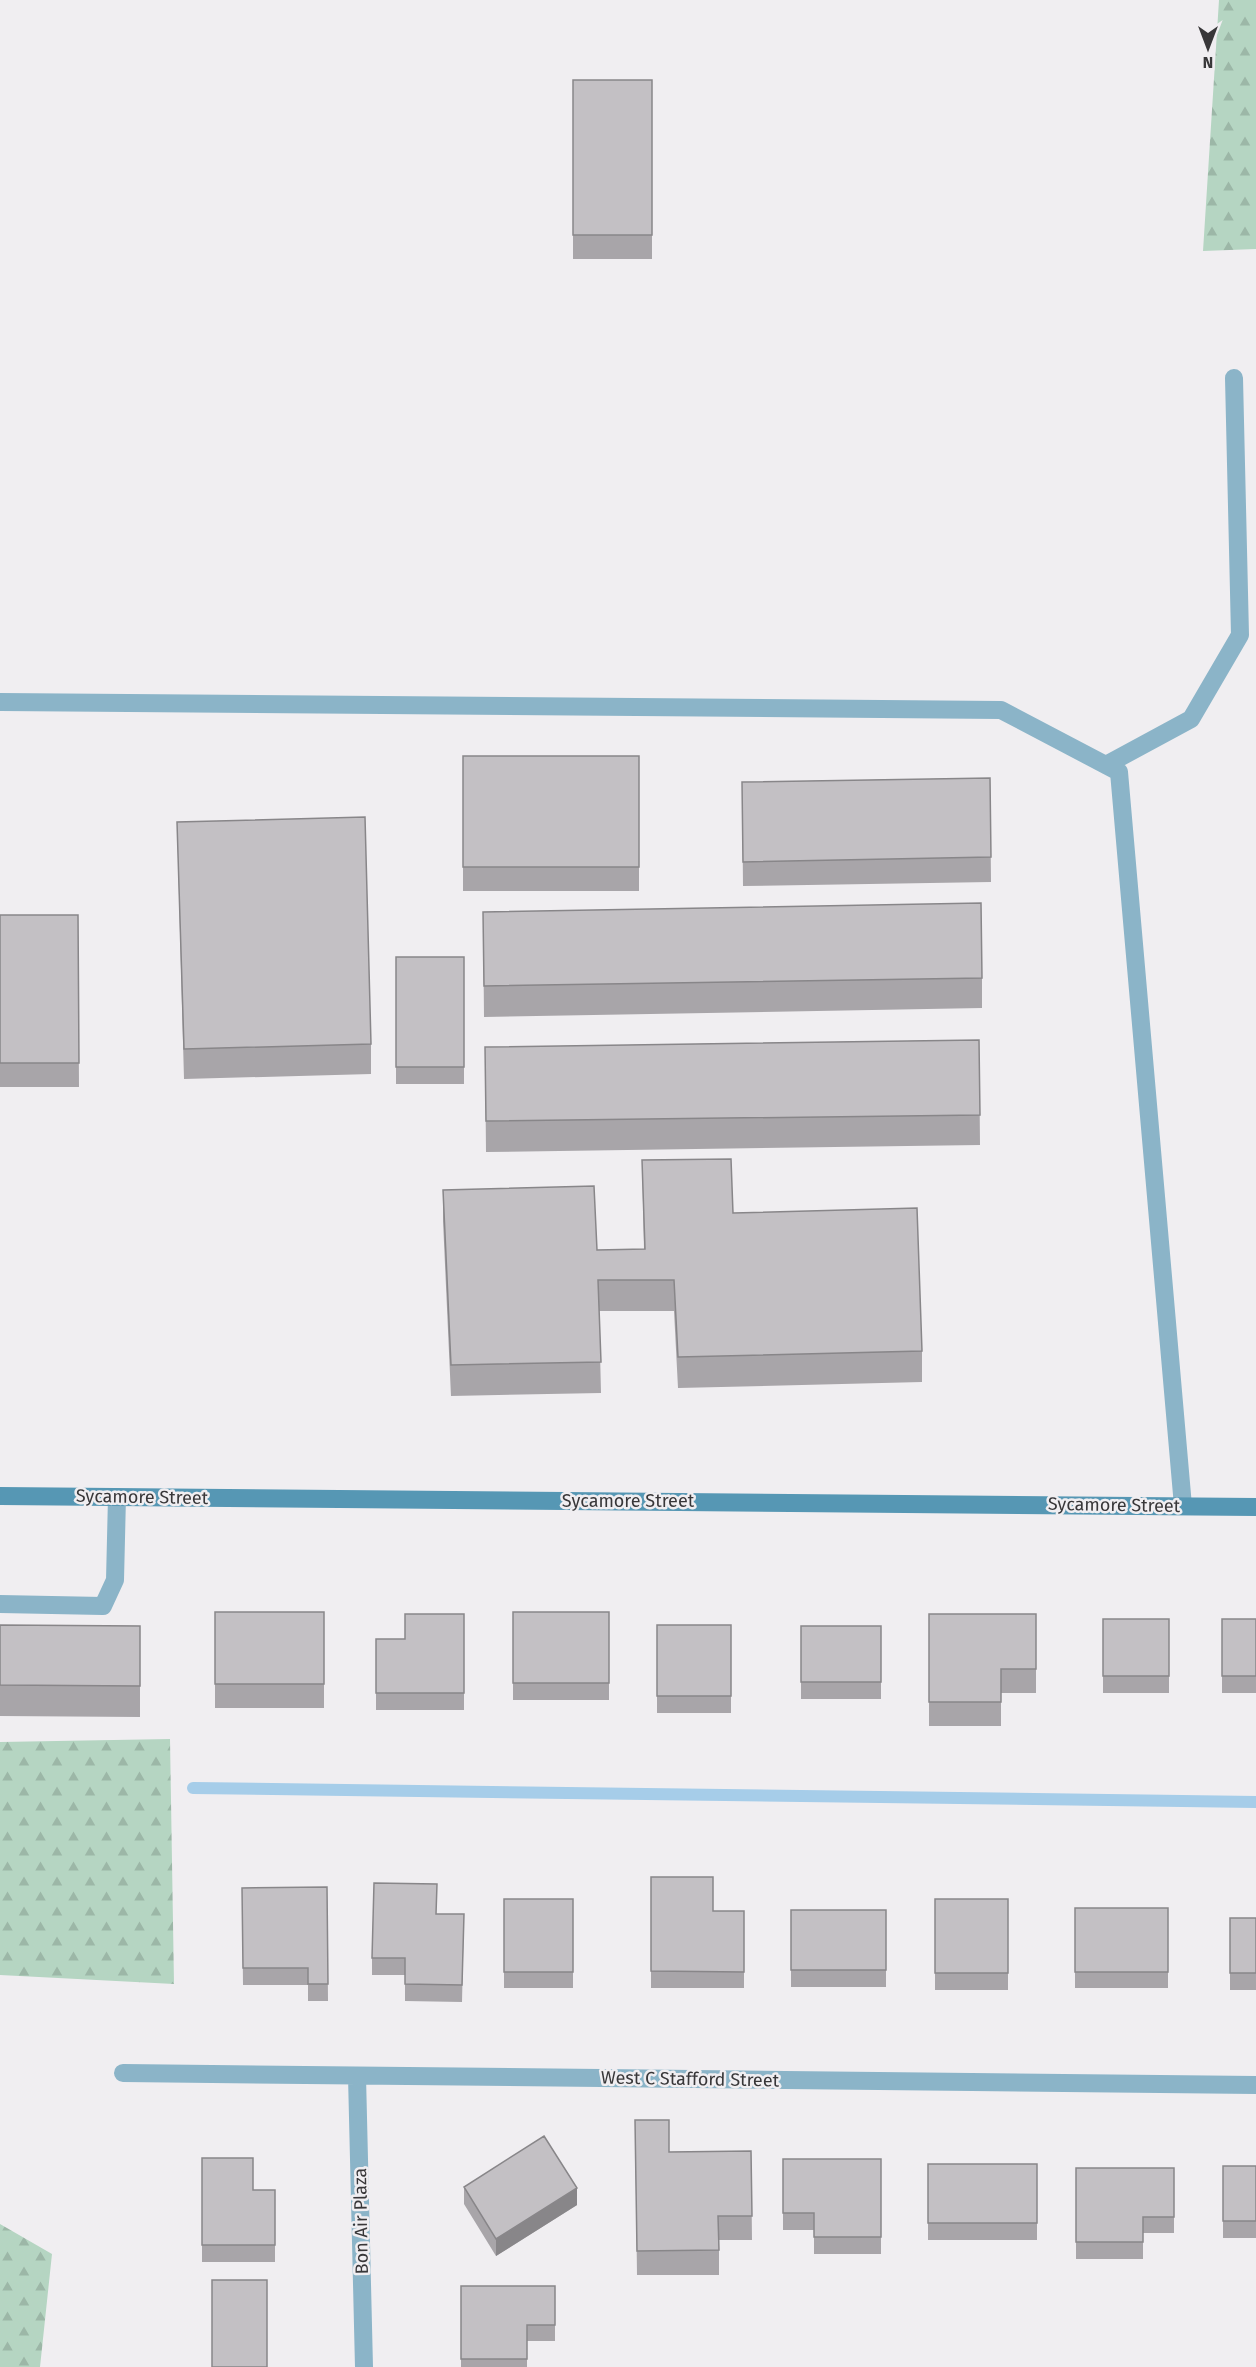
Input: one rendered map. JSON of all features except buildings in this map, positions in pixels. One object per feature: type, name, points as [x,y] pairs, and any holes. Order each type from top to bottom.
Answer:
[{"type":"street","points":[[1106,765],[1191,719],[1240,635],[1234,378]]},
{"type":"street","points":[[0,702],[1000,710],[1119,772],[1183,1506]]},
{"type":"street","name":"Sycamore Street","points":[[0,1496],[1256,1506]]},
{"type":"street","points":[[0,1604],[103,1606],[115,1580],[117,1497]]},
{"type":"street","name":"West C Stafford Street","points":[[123,2073],[1256,2085]]},
{"type":"street","name":"Bon Air Plaza","points":[[357,2076],[364,2367]]},
{"type":"green space","points":[[1219,0],[1256,0],[1256,249],[1203,251]]},
{"type":"green space","points":[[170,1739],[174,1984],[0,1975],[0,1742]]},
{"type":"green space","points":[[0,2224],[52,2254],[40,2367],[0,2367]]},
{"type":"waterway","points":[[193,1788],[1256,1802]]}]
